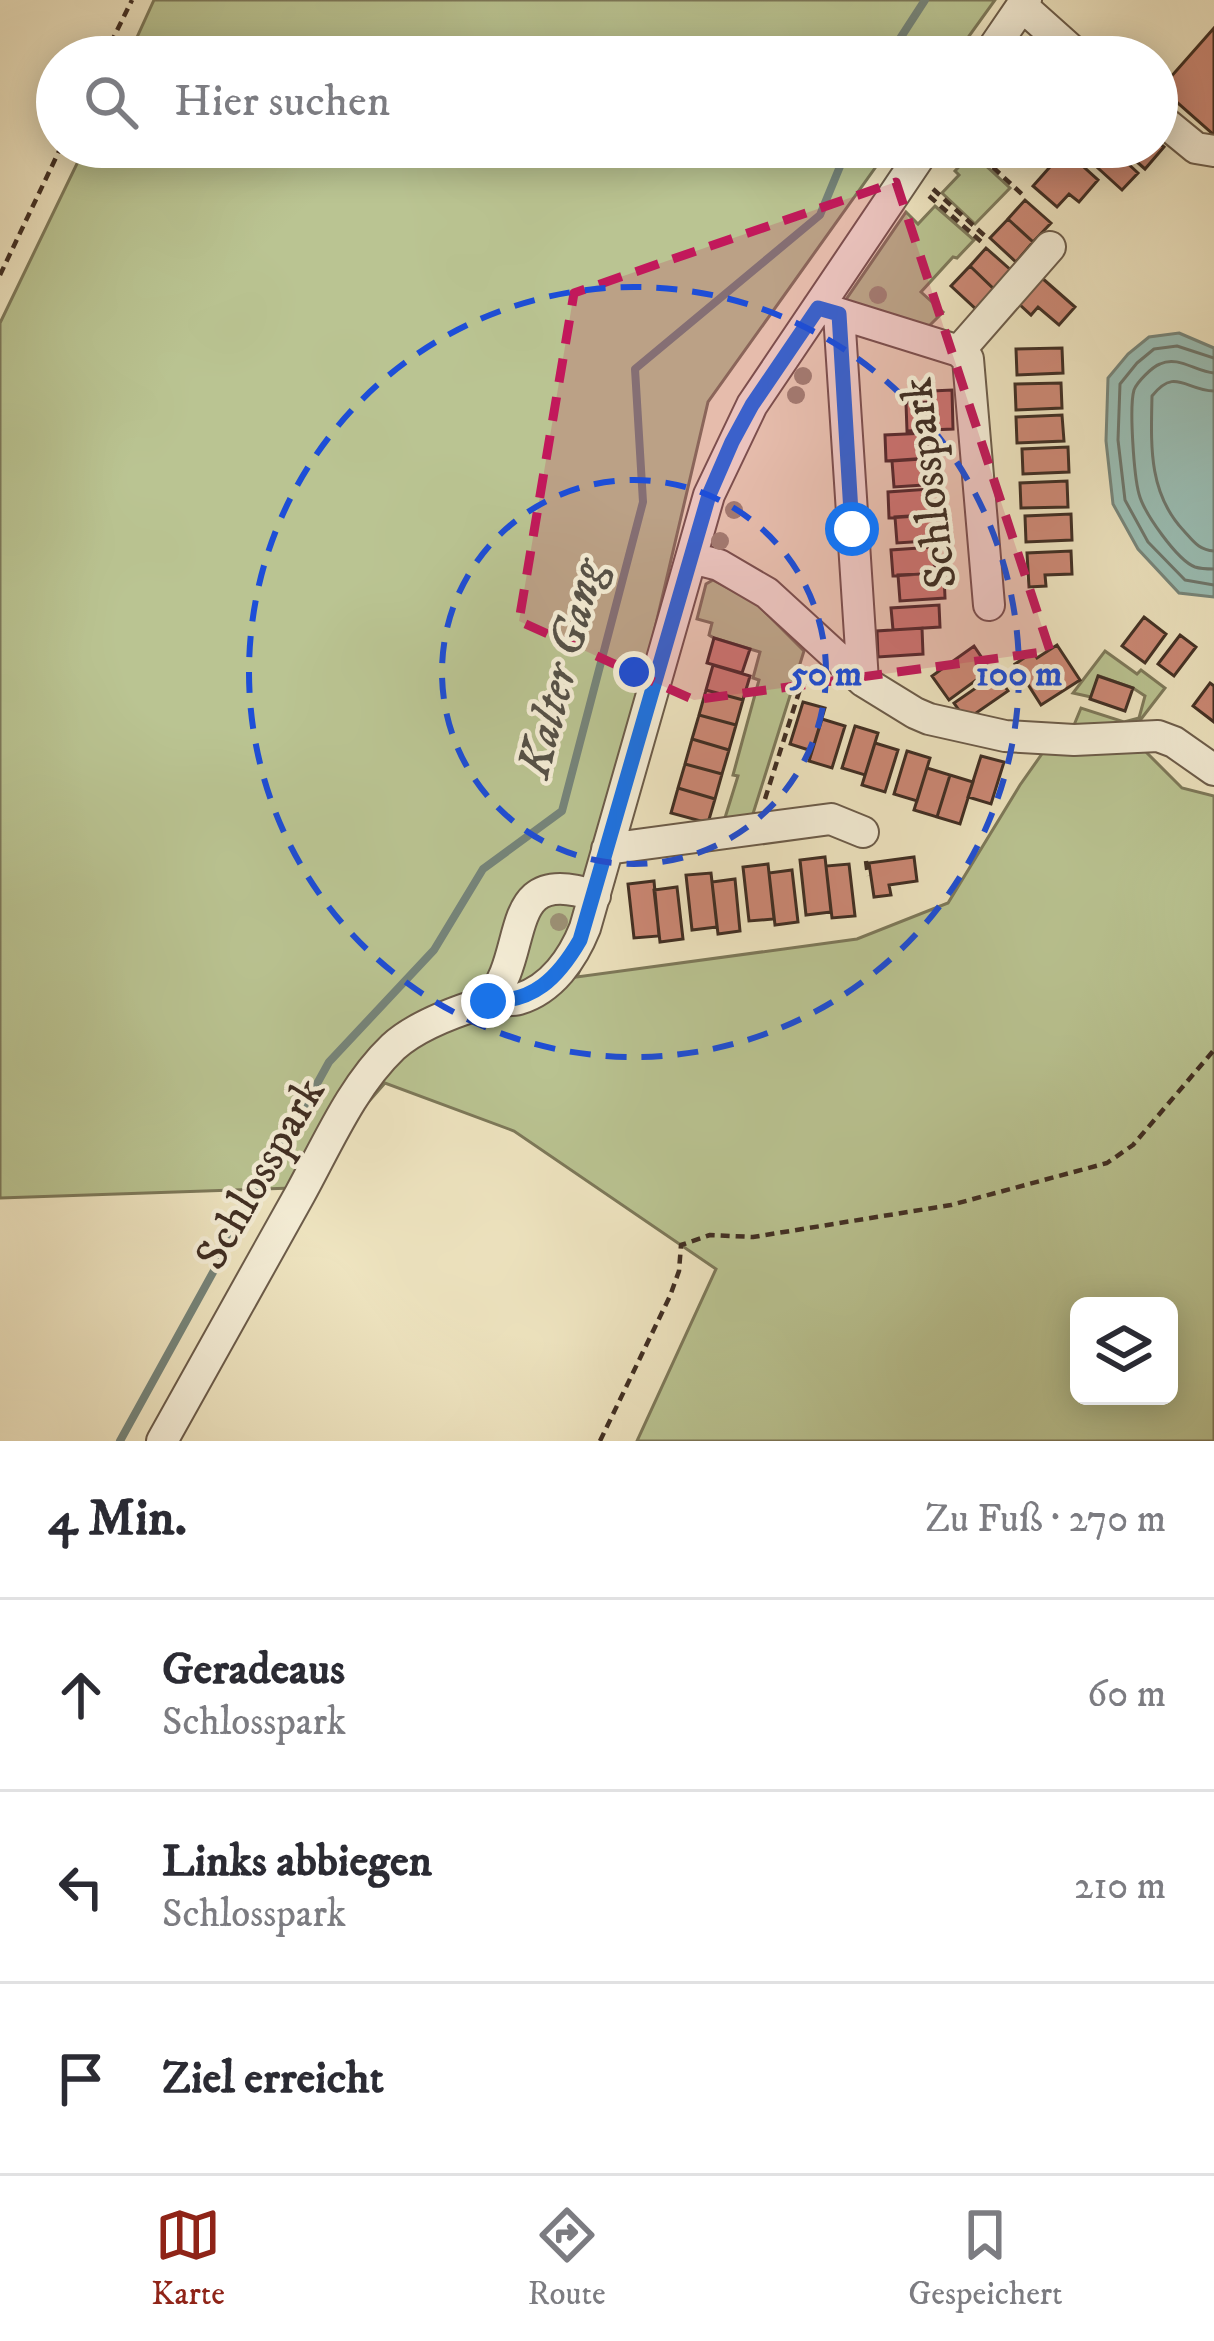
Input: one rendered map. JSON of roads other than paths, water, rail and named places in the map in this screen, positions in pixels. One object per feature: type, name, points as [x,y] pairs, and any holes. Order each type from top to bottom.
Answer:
[{"type":"street","points":[[1001,36],[1024,3],[1058,36]]},
{"type":"street","points":[[1178,133],[1196,148],[1214,151]]},
{"type":"street","name":"Schlosspark","points":[[162,1441],[342,1118],[380,1062],[412,1033],[488,1001],[513,1000],[549,983],[580,940],[709,495],[752,405],[828,311],[913,168]]},
{"type":"street","name":"Schlosspark","points":[[959,351],[1049,247]]},
{"type":"street","name":"Schlosspark","points":[[828,311],[959,351],[968,359],[989,605]]},
{"type":"street","name":"Schlosspark","points":[[828,311],[863,681]]},
{"type":"street","points":[[692,558],[719,565],[767,593],[863,681],[915,713],[1005,736],[1166,737],[1214,770]]},
{"type":"street","points":[[607,849],[831,819],[863,832]]},
{"type":"street","points":[[488,1001],[506,977],[520,920],[532,899],[562,887],[595,896]]},
{"type":"water","points":[[1179,333],[1214,348],[1214,597],[1179,593],[1138,549],[1113,504],[1106,441],[1108,378],[1149,337]]},
{"type":"waterway","name":"Kalter Gang","points":[[902,36],[925,0]]},
{"type":"waterway","name":"Kalter Gang","points":[[120,1441],[329,1062],[434,950],[483,869],[562,811],[643,502],[635,369],[820,215],[839,168]]}]
